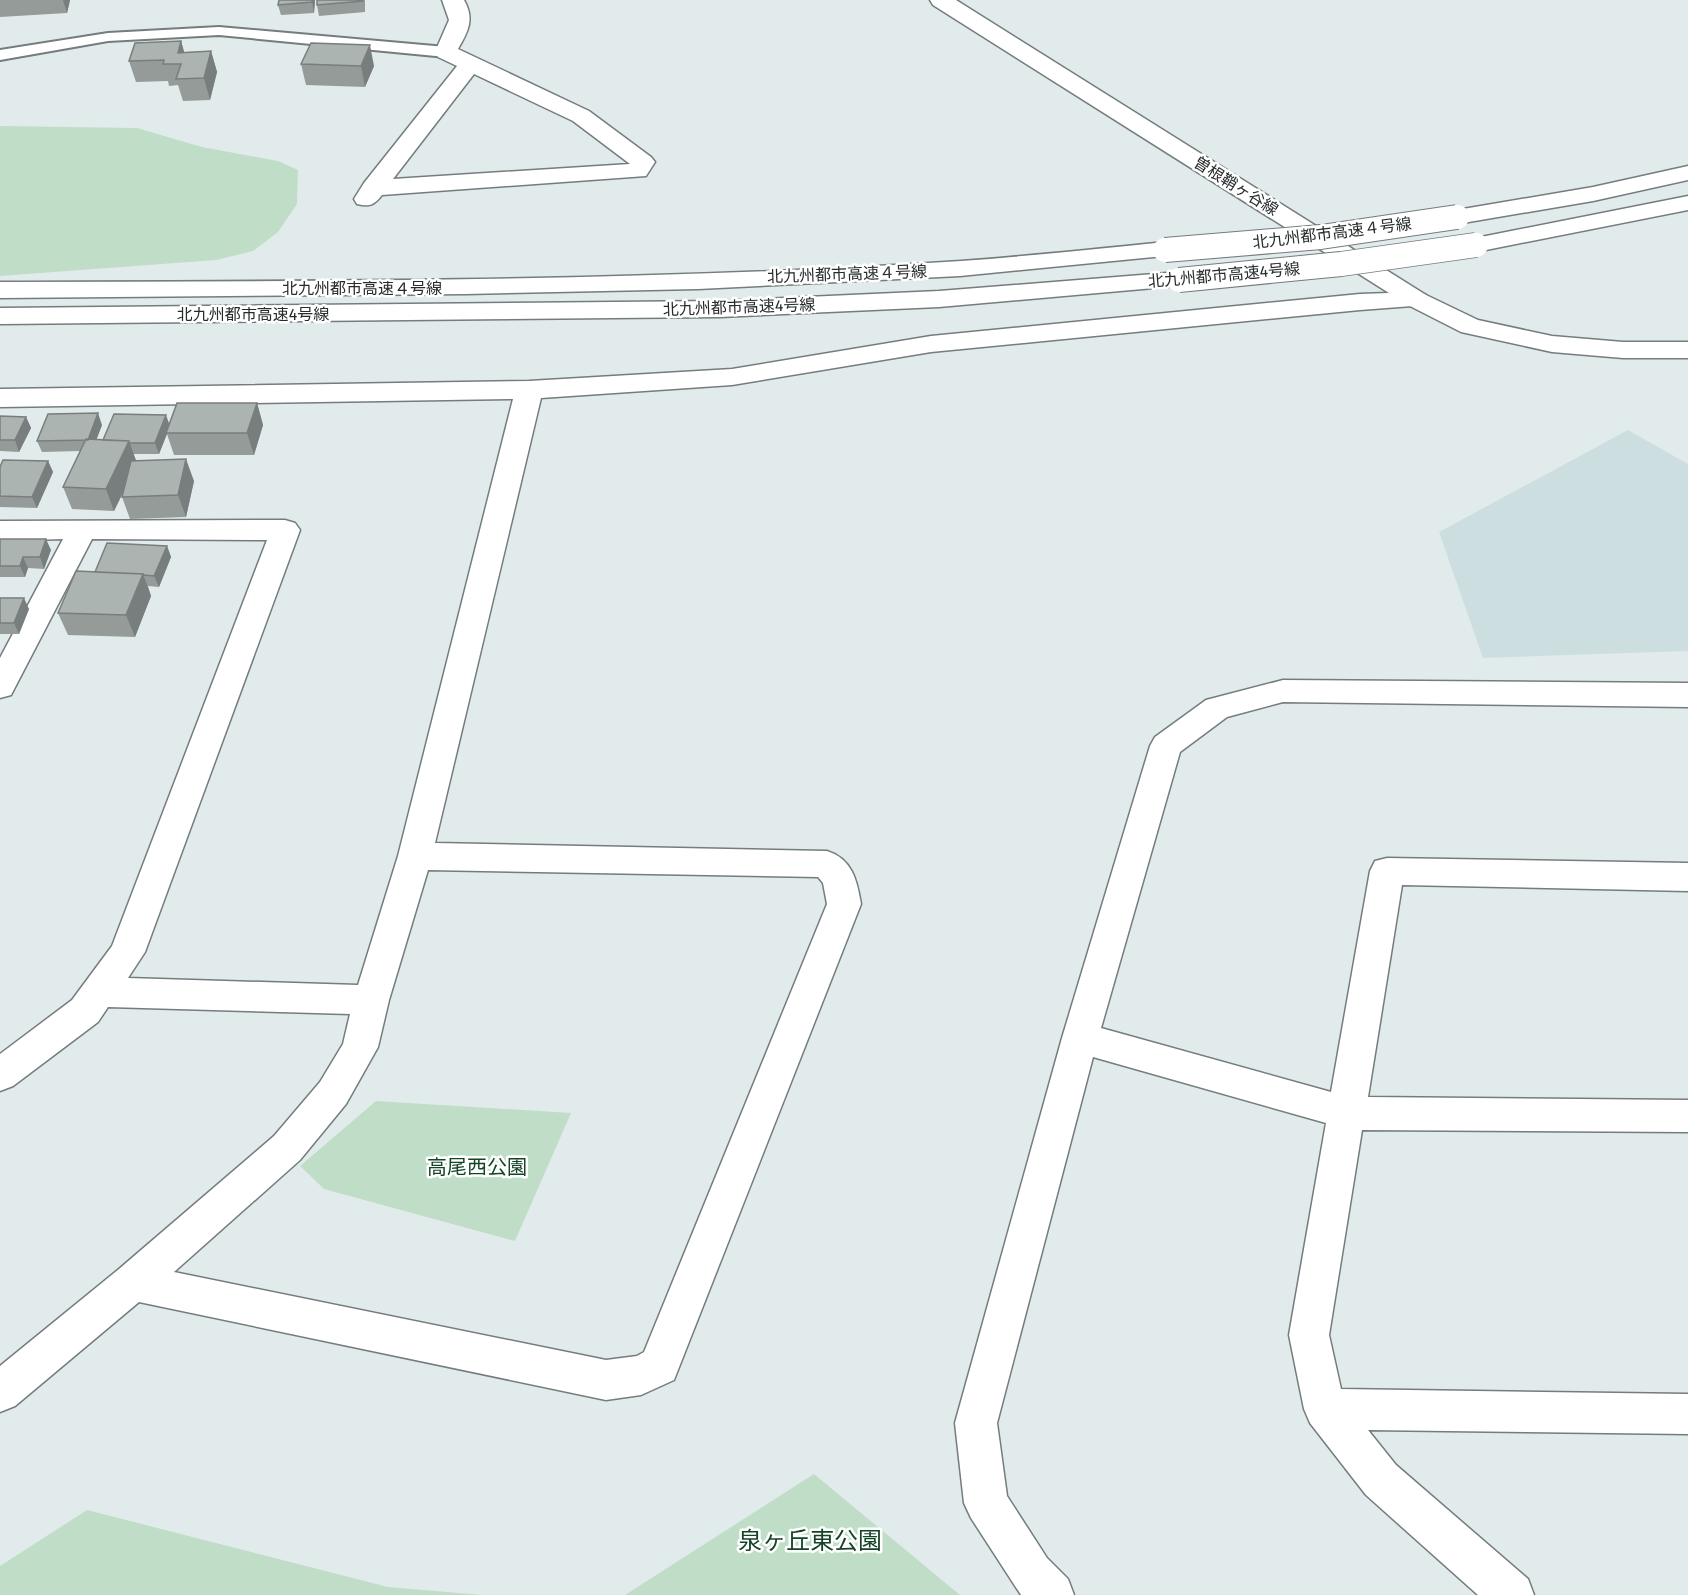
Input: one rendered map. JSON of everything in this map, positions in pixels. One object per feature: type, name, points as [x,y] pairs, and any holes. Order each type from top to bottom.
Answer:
[{"type":"main road","points":[[453,0],[460,10],[461,22],[446,52],[580,116],[643,162],[639,171],[367,197],[470,64]]},
{"type":"main road","name":"曽根鞘ヶ谷線","points":[[941,0],[1417,300],[1470,326],[1552,344],[1623,350],[1688,350]]},
{"type":"main road","name":"北九州都市高速４号線","points":[[0,290],[429,288],[933,270],[1321,237],[1593,194],[1688,173]]},
{"type":"main road","name":"北九州都市高速4号線","points":[[0,315],[419,314],[720,309],[939,299],[1179,280],[1341,264],[1476,244],[1688,203]]},
{"type":"main road","points":[[0,398],[529,390],[732,377],[931,344],[1359,302],[1417,300]]},
{"type":"main road","points":[[0,1392],[134,1282],[287,1148],[333,1093],[360,1047],[371,1000],[415,856],[529,390]]},
{"type":"main road","points":[[0,687],[83,529]]},
{"type":"main road","points":[[0,531],[285,530],[127,952],[84,1011],[0,1075]]},
{"type":"main road","points":[[1052,1595],[1031,1574],[986,1503],[976,1423],[1080,1038],[1166,746],[1217,708],[1283,690],[1688,695]]},
{"type":"main road","points":[[134,1282],[606,1380],[641,1375],[659,1366],[844,904],[839,878],[827,864],[415,856]]},
{"type":"main road","points":[[1512,1595],[1382,1480],[1325,1409],[1309,1335],[1387,871],[1688,877]]},
{"type":"main road","points":[[100,992],[371,1000]]},
{"type":"main road","points":[[1080,1038],[1347,1113],[1688,1116]]},
{"type":"main road","points":[[1325,1409],[1688,1414]]},
{"type":"lane","points":[[0,55],[108,37],[219,31],[446,52]]},
{"type":"shaded area","points":[[1628,430],[1688,464],[1688,651],[1483,658],[1439,532]]},
{"type":"green space","points":[[0,126],[137,128],[202,147],[278,161],[298,170],[297,204],[278,232],[253,251],[216,260],[0,276]]},
{"type":"green space","name":"高尾西公園","points":[[376,1101],[571,1113],[515,1241],[324,1189],[300,1166]]},
{"type":"green space","name":"泉ヶ丘東公園","points":[[814,1474],[960,1595],[625,1595]]},
{"type":"green space","points":[[87,1510],[388,1587],[482,1595],[0,1595],[0,1566]]},
{"type":"building","points":[[279,0],[312,0],[312,2],[278,5]]},
{"type":"building","points":[[317,0],[363,0],[363,1],[317,5]]},
{"type":"building","points":[[181,41],[178,53],[211,51],[204,78],[176,79],[181,64],[163,64],[164,60],[129,61],[135,43]]},
{"type":"building","points":[[311,43],[370,45],[361,66],[301,64]]},
{"type":"building","points":[[177,403],[257,403],[247,433],[166,433]]},
{"type":"building","points":[[98,413],[88,440],[37,441],[48,414]]},
{"type":"building","points":[[114,414],[166,415],[155,443],[129,443],[129,441],[103,440]]},
{"type":"building","points":[[0,416],[26,417],[15,440],[0,440]]},
{"type":"building","points":[[86,439],[129,441],[106,489],[63,487]]},
{"type":"building","points":[[186,459],[178,495],[122,497],[131,461]]},
{"type":"building","points":[[3,460],[48,461],[32,497],[0,496],[0,467]]},
{"type":"building","points":[[0,539],[46,539],[40,557],[23,557],[20,566],[0,566]]},
{"type":"building","points":[[107,543],[167,546],[154,576],[95,572]]},
{"type":"building","points":[[76,571],[143,574],[126,615],[58,613]]},
{"type":"building","points":[[0,598],[24,598],[14,623],[0,623]]}]
